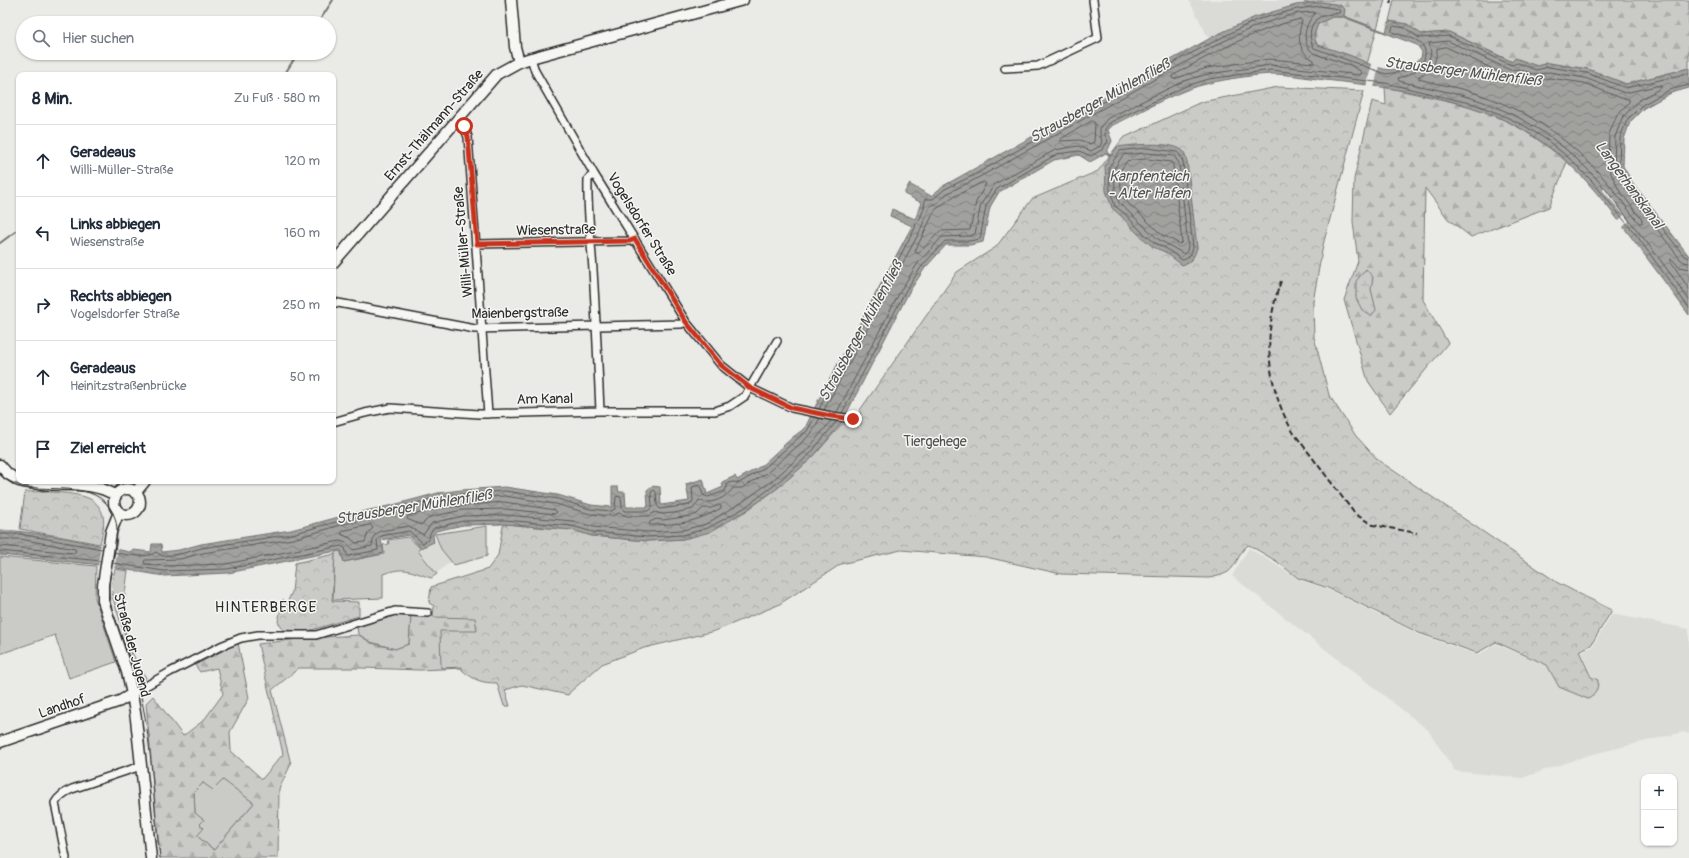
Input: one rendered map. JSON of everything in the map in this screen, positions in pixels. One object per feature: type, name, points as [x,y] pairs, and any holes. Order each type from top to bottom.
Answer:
[{"type":"main road","points":[[511,0],[515,47],[519,62]]},
{"type":"main road","name":"Ernst-Thälmann-Straße","points":[[336,260],[456,120],[498,74],[519,62],[531,58],[743,0]]},
{"type":"main road","points":[[2,469],[16,478]]},
{"type":"main road","points":[[58,484],[84,486],[107,491],[116,496]]},
{"type":"main road","points":[[135,493],[142,484]]},
{"type":"main road","points":[[125,490],[135,493],[139,499],[139,507],[137,511],[126,515],[119,512],[114,504],[116,496],[125,490]]},
{"type":"main road","name":"Straße der Jugend","points":[[119,512],[111,532],[104,580],[103,601],[127,672],[132,694],[151,858]]},
{"type":"main road","name":"Landhof","points":[[0,742],[120,701],[132,694]]},
{"type":"street","points":[[1005,68],[1038,66],[1098,38],[1093,0]]},
{"type":"street","name":"Vogelsdorfer Straße","points":[[531,58],[535,71],[594,174],[686,322],[721,365],[750,388],[792,408],[853,419]]},
{"type":"street","name":"Willi-Müller-Straße","points":[[456,120],[464,126],[468,137],[477,244],[488,414]]},
{"type":"street","points":[[594,174],[588,179],[587,204],[597,325],[600,411]]},
{"type":"street","name":"Wiesenstraße","points":[[477,244],[630,241],[635,239]]},
{"type":"street","name":"Maienbergstraße","points":[[336,303],[475,329],[681,324],[686,322]]},
{"type":"street","points":[[750,388],[776,341]]},
{"type":"street","name":"Am Kanal","points":[[336,421],[390,408],[488,414],[600,411],[715,411],[730,406],[745,396],[750,388]]},
{"type":"street","points":[[132,694],[176,669],[221,646],[241,638],[258,635],[316,635],[396,611],[428,613]]},
{"type":"street","points":[[66,858],[55,803],[58,798],[65,792],[72,789],[141,766]]},
{"type":"shaded area","points":[[1189,0],[1304,0],[1305,3],[1255,17],[1209,39]]},
{"type":"shaded area","points":[[436,541],[451,561],[437,573],[418,551]]},
{"type":"shaded area","points":[[1249,548],[1300,580],[1327,589],[1420,635],[1478,655],[1496,644],[1547,665],[1559,687],[1598,680],[1592,677],[1581,652],[1592,647],[1612,614],[1689,629],[1689,734],[1683,732],[1589,755],[1522,778],[1455,771],[1428,730],[1232,576]]},
{"type":"green space","points":[[1304,0],[1385,0],[1367,64],[1354,57],[1318,45],[1315,40],[1318,24],[1332,17],[1342,17],[1340,5],[1321,2],[1305,3]]},
{"type":"green space","points":[[1394,0],[1689,0],[1689,68],[1626,84],[1588,69],[1548,63],[1537,66],[1515,58],[1513,62],[1449,32],[1421,34],[1407,24],[1389,21]]},
{"type":"green space","name":"Tiergehege","points":[[1278,87],[1364,91],[1323,245],[1313,302],[1314,337],[1329,395],[1356,436],[1378,460],[1558,583],[1612,610],[1591,645],[1579,651],[1591,677],[1598,680],[1598,686],[1593,696],[1588,699],[1559,687],[1547,665],[1496,642],[1477,653],[1419,633],[1328,588],[1298,578],[1276,561],[1249,545],[1246,546],[1234,566],[1228,572],[1209,578],[1061,574],[986,557],[901,550],[841,564],[778,605],[715,631],[644,648],[602,664],[568,695],[522,685],[505,690],[510,706],[504,706],[497,683],[482,682],[474,679],[462,670],[462,667],[441,668],[440,631],[477,631],[475,618],[433,617],[434,606],[429,603],[431,587],[488,569],[498,555],[503,526],[505,524],[572,530],[592,536],[647,541],[684,539],[746,511],[779,487],[813,457],[842,424],[861,424],[860,410],[957,272],[996,247],[1032,199],[1098,171],[1123,138],[1201,102]]},
{"type":"green space","points":[[1385,87],[1461,104],[1498,117],[1534,137],[1567,162],[1549,207],[1471,237],[1448,219],[1425,188],[1423,300],[1448,343],[1390,413],[1368,381],[1344,300],[1358,261],[1353,222],[1354,179],[1372,101],[1386,105]]},
{"type":"green space","points":[[1366,269],[1373,277],[1371,289],[1376,310],[1371,316],[1362,310],[1356,298],[1356,281]]},
{"type":"green space","points":[[25,492],[68,493],[92,500],[100,508],[104,519],[100,544],[20,529]]},
{"type":"green space","points":[[487,526],[487,556],[454,565],[441,549],[435,534]]},
{"type":"green space","points":[[408,537],[420,548],[418,551],[437,574],[431,578],[407,570],[397,570],[383,574],[383,598],[333,600],[335,552],[340,551],[344,562],[384,554],[383,545],[389,544],[388,540]]},
{"type":"green space","points":[[335,554],[332,601],[359,602],[359,616],[308,631],[283,630],[278,622],[283,599],[287,603],[292,592],[295,563]]},
{"type":"green space","points":[[0,557],[96,566],[95,598],[116,662],[69,678],[55,635],[0,654]]},
{"type":"green space","points":[[115,569],[128,571],[124,610],[125,630],[132,652],[146,678],[142,680],[139,679],[113,599],[112,582]]},
{"type":"green space","points":[[388,615],[411,616],[409,644],[395,649],[371,642],[358,634],[357,627]]},
{"type":"green space","points":[[411,616],[478,617],[484,667],[420,670],[299,668],[272,690],[291,764],[279,789],[278,858],[160,858],[146,703],[153,696],[183,736],[204,720],[223,694],[217,668],[200,672],[195,665],[238,643],[249,698],[230,732],[231,751],[262,779],[283,754],[258,644],[307,638],[359,635],[371,643],[395,649],[409,644]],"holes":[[[223,780],[254,803],[214,850],[197,836],[204,828],[200,824],[204,820],[195,813],[194,792],[203,783],[213,790]]]},
{"type":"green space","points":[[223,779],[254,803],[214,850],[197,836],[200,824],[199,817],[195,813],[194,792],[203,783]]},
{"type":"water","points":[[1321,2],[1340,5],[1345,9],[1344,16],[1386,32],[1389,21],[1407,24],[1421,34],[1449,32],[1512,62],[1515,58],[1537,66],[1548,63],[1588,69],[1626,84],[1689,68],[1689,88],[1671,93],[1644,108],[1630,122],[1624,139],[1623,166],[1632,182],[1689,256],[1689,315],[1605,203],[1577,171],[1545,144],[1521,129],[1495,116],[1468,106],[1440,98],[1410,92],[1284,75],[1271,74],[1240,77],[1198,86],[1160,101],[1113,125],[1108,130],[1112,141],[1107,152],[1111,156],[1117,147],[1152,144],[1179,148],[1184,152],[1187,161],[1197,247],[1191,260],[1182,265],[1165,252],[1153,247],[1112,208],[1106,191],[1105,165],[1110,157],[1106,153],[1090,162],[1079,155],[1054,160],[999,192],[990,207],[983,242],[970,245],[946,245],[925,268],[909,292],[842,422],[813,457],[779,487],[746,511],[710,532],[684,539],[647,541],[592,536],[572,530],[505,524],[463,525],[436,531],[433,535],[434,542],[421,548],[409,535],[381,540],[384,553],[344,562],[341,550],[228,573],[164,576],[93,564],[0,555],[0,530],[49,535],[129,552],[133,550],[151,552],[152,544],[161,544],[162,552],[179,550],[201,544],[291,530],[438,493],[461,490],[505,487],[558,495],[591,505],[612,507],[612,487],[618,487],[619,492],[625,492],[626,507],[648,507],[647,490],[652,486],[660,487],[661,505],[689,501],[686,484],[703,479],[707,494],[723,487],[722,482],[735,476],[737,480],[761,466],[805,428],[819,399],[912,226],[890,216],[892,209],[915,219],[922,203],[904,194],[909,184],[931,196],[943,186],[1216,35],[1255,17],[1296,5]],"holes":[[[1332,17],[1343,17],[1417,45],[1422,52],[1421,58],[1402,68],[1387,70],[1318,45],[1315,37],[1318,24]]]},
{"type":"pier","points":[[1372,64],[1379,66],[1374,88],[1366,87]]},
{"type":"pier","points":[[1604,188],[1629,221],[1622,228],[1617,222],[1624,215],[1604,192]]},
{"type":"pier","points":[[101,543],[118,547],[114,570],[98,567]]},
{"type":"waterway","points":[[323,16],[333,0]]},
{"type":"waterway","points":[[286,72],[294,60]]},
{"type":"waterway","points":[[0,243],[16,231]]},
{"type":"tram line","points":[[0,475],[12,483],[25,487],[69,489],[95,495],[106,503],[113,513],[117,535],[109,583],[109,594],[113,613],[135,674],[146,720],[160,858]]},
{"type":"railway","points":[[1390,4],[1391,0]]},
{"type":"railway","points":[[1281,281],[1271,319],[1270,358],[1272,377],[1277,396],[1293,432],[1355,514],[1373,525],[1417,533]]},
{"type":"district","name":"HINTERBERGE","points":[[266,607]]},
{"type":"route","points":[[464,126],[468,137],[477,244],[630,241],[635,239],[686,322],[721,365],[750,388],[792,408],[853,419]]},
{"type":"water label","name":"Strausberger Mühlenfließ","points":[[1463,72]]},
{"type":"water label","name":"Strausberger Mühlenfließ","points":[[1100,101]]},
{"type":"water label","name":"Karpfenteich - Alter Hafen","points":[[1149,184]]},
{"type":"water label","name":"Langerhanskanal","points":[[1629,185]]},
{"type":"water label","name":"Strausberger Mühlenfließ","points":[[861,331]]},
{"type":"water label","name":"Strausberger Mühlenfließ","points":[[414,507]]}]
